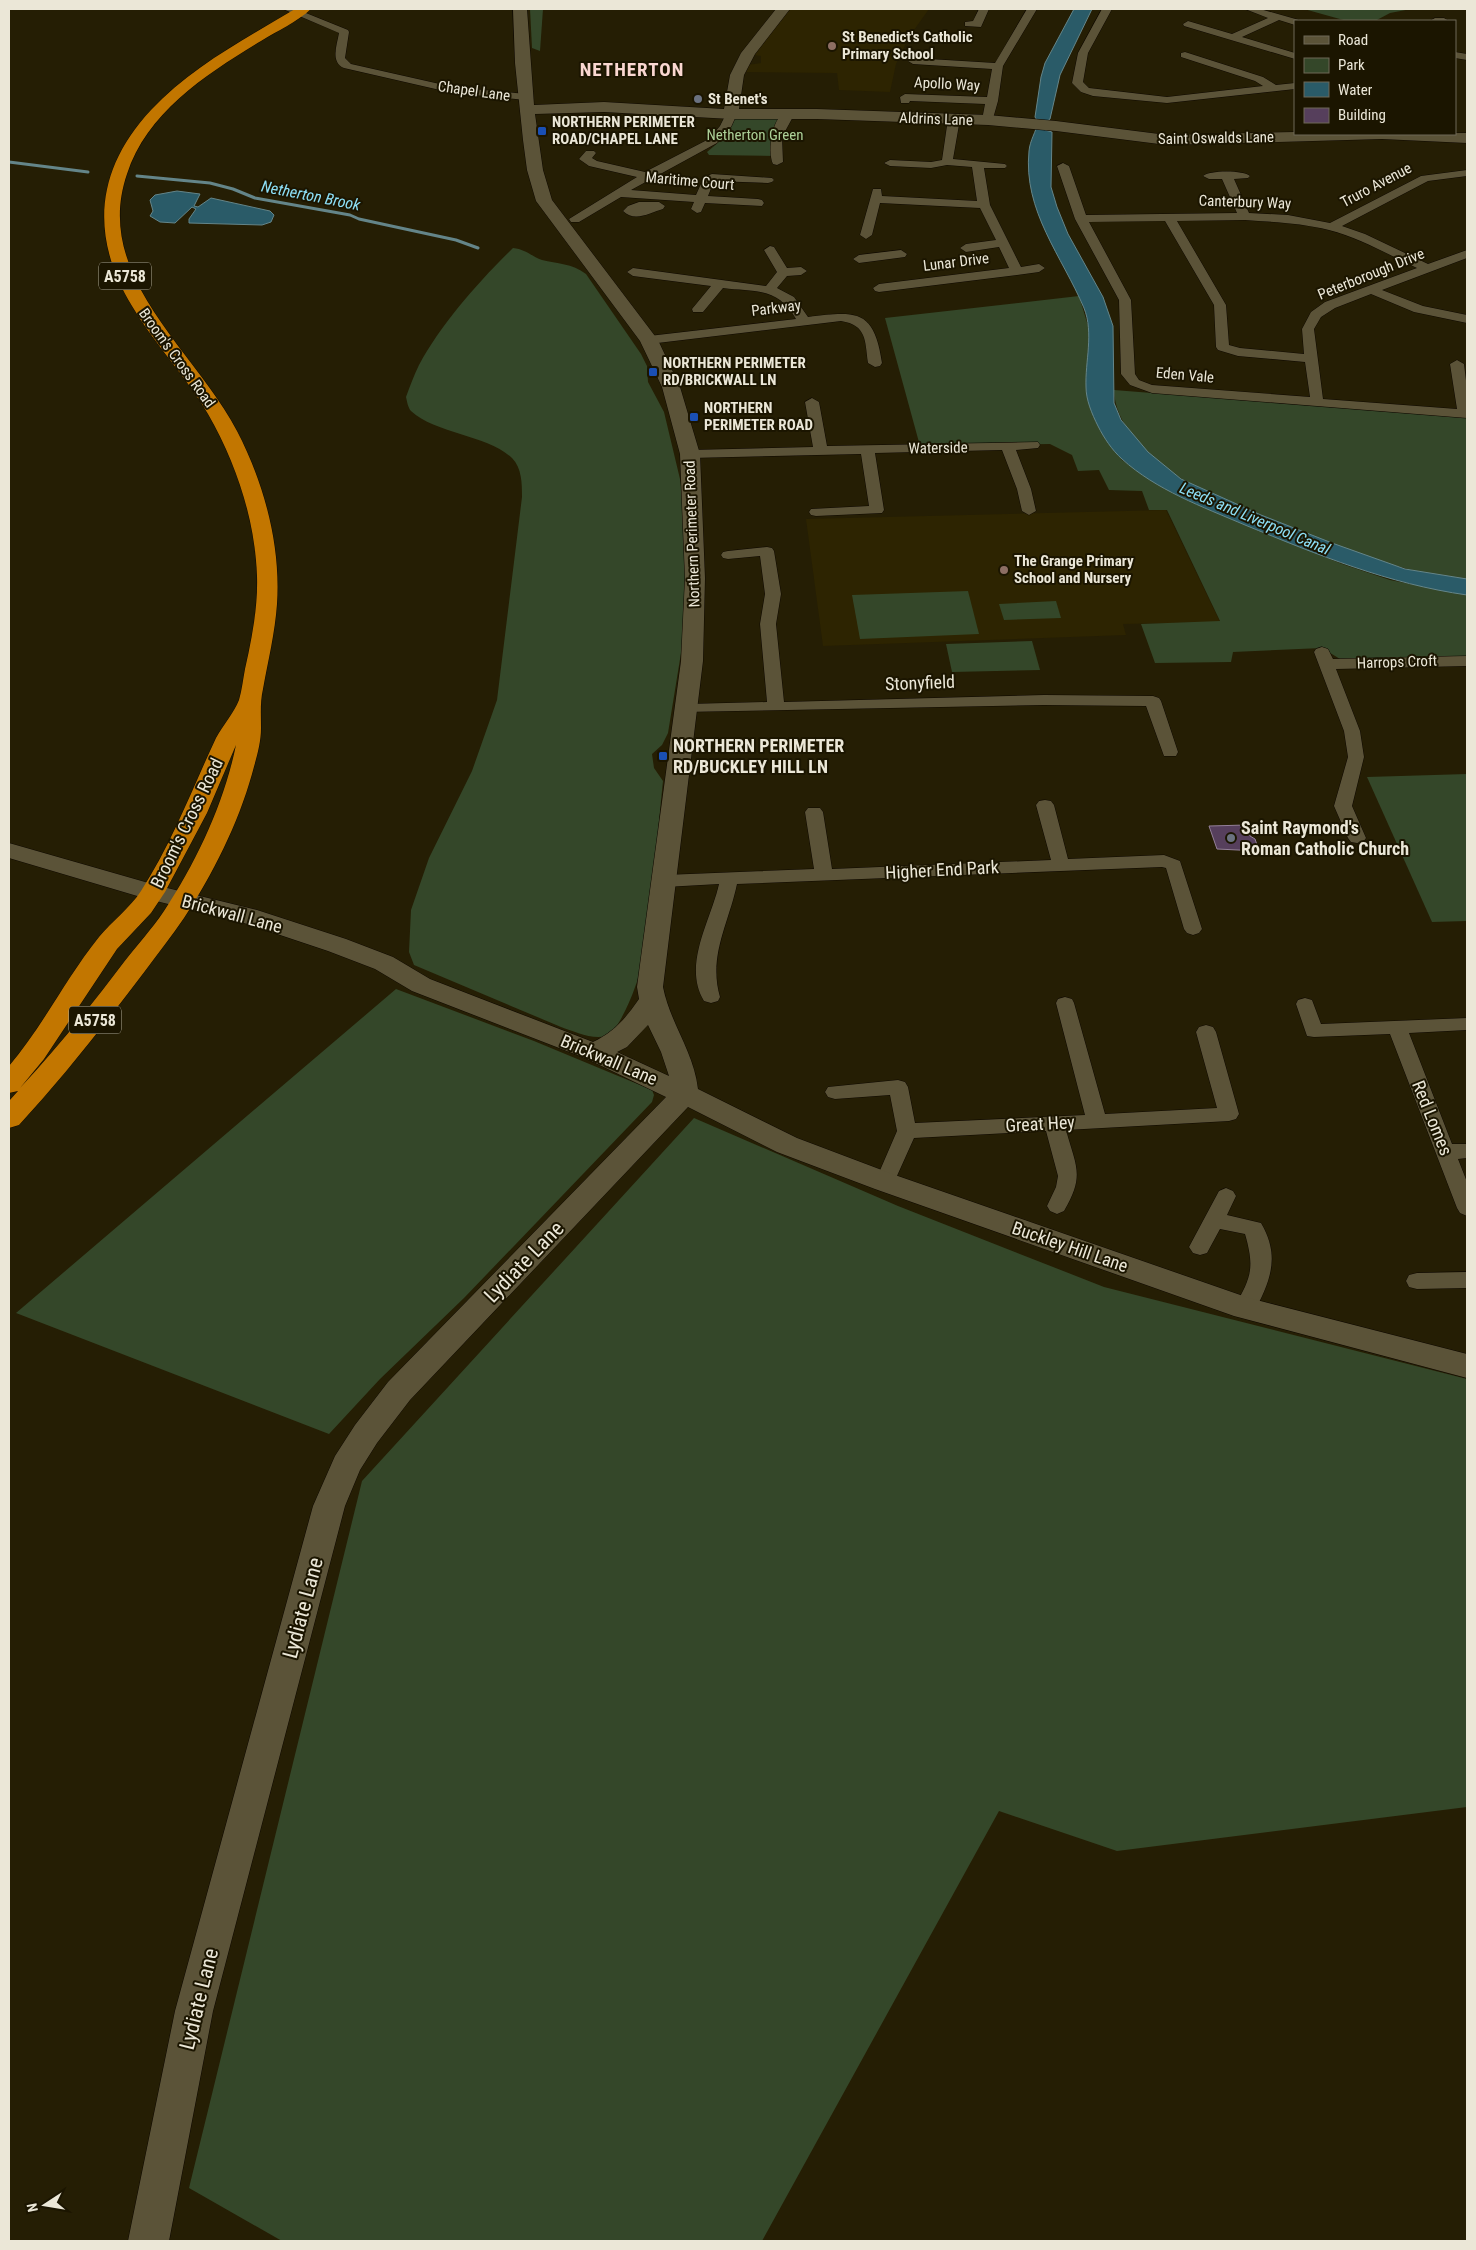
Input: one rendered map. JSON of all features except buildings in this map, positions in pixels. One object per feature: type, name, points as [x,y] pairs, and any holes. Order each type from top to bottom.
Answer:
[{"type":"highway","name":"Broom's Cross Road","points":[[9,1118],[62,1059],[101,1011],[162,905],[195,813],[229,735],[250,701],[261,650],[267,598],[264,552],[253,495],[236,451],[217,411],[140,308],[116,257],[111,212],[119,173],[136,141],[158,112],[173,97],[204,71],[296,10]]},
{"type":"highway","name":"Broom's Cross Road","points":[[9,1084],[36,1053],[108,943],[162,905]]},
{"type":"main road","name":"Northern Perimeter Road","points":[[520,9],[520,51],[530,147],[537,181],[544,201],[649,340],[671,387],[690,454],[695,578],[692,661],[688,708],[651,971],[652,1001],[659,1023],[680,1061],[684,1077],[685,1094]]},
{"type":"main road","points":[[784,9],[748,53],[737,75],[731,114],[789,113]]},
{"type":"main road","name":"Chapel Lane","points":[[526,104],[731,114]]},
{"type":"main road","name":"Aldrins Lane","points":[[789,113],[988,120],[1056,126]]},
{"type":"main road","name":"Saint Oswalds Lane","points":[[1056,126],[1167,140],[1346,135]]},
{"type":"main road","name":"Saint Oswalds Lane","points":[[1443,135],[1467,138]]},
{"type":"main road","name":"Brickwall Lane","points":[[9,850],[162,905]]},
{"type":"main road","name":"Brickwall Lane","points":[[9,869],[162,905],[248,916],[336,945],[384,963],[420,985],[594,1052],[685,1094]]},
{"type":"main road","points":[[594,1052],[618,1041],[632,1028],[652,1001]]},
{"type":"main road","name":"Buckley Hill Lane","points":[[685,1094],[787,1145],[885,1182],[1245,1308],[1330,1332],[1467,1366]]},
{"type":"main road","name":"Lydiate Lane","points":[[148,2241],[194,2011],[329,1506],[346,1465],[366,1434],[399,1391],[685,1094]]},
{"type":"street","name":"Apollo Way","points":[[988,120],[998,66],[1032,9]]},
{"type":"street","points":[[1107,9],[1083,53],[1077,83],[1085,90],[1093,93],[1167,100],[1294,86]]},
{"type":"street","points":[[1250,9],[1294,22]]},
{"type":"street","name":"Chapel Lane","points":[[296,10],[340,28],[344,32],[340,58],[343,64],[526,104]]},
{"type":"street","points":[[969,24],[977,25],[983,11]]},
{"type":"street","points":[[1233,37],[1278,17]]},
{"type":"street","points":[[1188,24],[1294,56]]},
{"type":"street","points":[[1189,58],[1259,79],[1275,88]]},
{"type":"street","name":"Apollo Way","points":[[913,61],[998,66]]},
{"type":"street","name":"Apollo Way","points":[[904,101],[905,96],[993,101]]},
{"type":"street","points":[[777,162],[778,156],[775,146],[778,129],[789,113]]},
{"type":"street","points":[[576,219],[647,176],[713,141],[724,128],[731,114]]},
{"type":"street","points":[[947,162],[954,119]]},
{"type":"street","points":[[590,153],[585,160],[593,164],[647,176]]},
{"type":"street","points":[[890,161],[931,165],[947,162],[978,166],[1001,166]]},
{"type":"street","name":"Lunar Drive","points":[[978,166],[984,205],[1017,271]]},
{"type":"street","name":"Eden Vale","points":[[1064,166],[1081,219],[1124,300],[1127,316],[1128,374],[1129,378],[1135,383],[1152,389],[1466,413]]},
{"type":"street","name":"Truro Avenue","points":[[1332,227],[1399,190],[1425,178],[1467,173]]},
{"type":"street","points":[[698,204],[708,179],[712,176],[768,180]]},
{"type":"street","points":[[1209,176],[1244,176]]},
{"type":"street","points":[[1227,177],[1245,216]]},
{"type":"street","name":"Maritime Court","points":[[619,193],[698,204],[758,203]]},
{"type":"street","points":[[866,235],[876,195],[984,205]]},
{"type":"street","points":[[652,206],[698,204],[715,210]]},
{"type":"street","name":"Canterbury Way","points":[[1081,219],[1245,216],[1288,219],[1332,227],[1361,237],[1429,269]]},
{"type":"street","points":[[1169,217],[1220,305],[1223,347],[1238,352],[1310,358]]},
{"type":"street","name":"Lunar Drive","points":[[966,248],[1003,243]]},
{"type":"street","points":[[770,250],[783,272]]},
{"type":"street","name":"Lunar Drive","points":[[859,259],[901,254]]},
{"type":"street","name":"Peterborough Drive","points":[[1317,403],[1310,358],[1308,329],[1316,315],[1330,305],[1467,254]]},
{"type":"street","points":[[881,256],[898,285]]},
{"type":"street","points":[[658,260],[639,272],[769,290],[788,297],[796,306],[804,321]]},
{"type":"street","name":"Lunar Drive","points":[[879,288],[1039,268]]},
{"type":"street","points":[[769,290],[783,272],[800,270]]},
{"type":"street","points":[[698,309],[719,284]]},
{"type":"street","points":[[1372,290],[1403,305],[1421,311],[1438,316],[1467,319]]},
{"type":"street","name":"Parkway","points":[[649,340],[841,316],[851,317],[863,323],[870,333],[876,363]]},
{"type":"street","points":[[1457,364],[1466,413]]},
{"type":"street","points":[[812,402],[821,451]]},
{"type":"street","name":"Waterside","points":[[690,454],[1033,445]]},
{"type":"street","points":[[1008,446],[1024,489],[1029,511]]},
{"type":"street","points":[[816,512],[877,510],[867,449]]},
{"type":"street","points":[[728,556],[767,551],[773,594],[768,624],[776,707]]},
{"type":"street","name":"Harrops Croft","points":[[1357,838],[1343,806],[1356,757],[1353,739],[1324,658],[1467,661]]},
{"type":"street","name":"Stonyfield","points":[[688,708],[1044,700],[1153,702],[1170,752]]},
{"type":"street","points":[[1045,805],[1061,865]]},
{"type":"street","points":[[814,812],[824,876]]},
{"type":"street","name":"Higher End Park","points":[[665,881],[1164,862],[1174,865],[1193,929]]},
{"type":"street","points":[[711,997],[705,976],[706,959],[728,889],[729,878]]},
{"type":"street","points":[[1065,1004],[1096,1121]]},
{"type":"street","points":[[1305,1004],[1314,1031],[1467,1024]]},
{"type":"street","name":"Red Lomes","points":[[1397,1028],[1467,1208]]},
{"type":"street","name":"Great Hey","points":[[907,1131],[1228,1114],[1206,1032]]},
{"type":"street","points":[[836,1092],[898,1087],[907,1131],[885,1182]]},
{"type":"street","points":[[1054,1123],[1057,1169],[1068,1176],[1066,1187],[1058,1206]]},
{"type":"street","points":[[1446,1152],[1467,1151]]},
{"type":"street","points":[[1200,1247],[1226,1196]]},
{"type":"street","points":[[1214,1220],[1254,1228],[1262,1257],[1263,1270],[1245,1308]]},
{"type":"street","points":[[1416,1281],[1467,1280]]},
{"type":"shaded area","name":"St Benedict's Catholic Primary School","points":[[790,9],[929,9],[909,37],[896,64],[890,92],[839,90],[837,73],[744,72],[748,65],[761,63],[761,56],[754,55],[765,38]]},
{"type":"shaded area","name":"The Grange Primary School and Nursery","points":[[1166,510],[1220,622],[1123,624],[1126,635],[823,646],[806,519]]},
{"type":"green space","points":[[530,9],[543,9],[540,51],[532,48]]},
{"type":"green space","points":[[1304,9],[1411,9],[1390,13],[1377,20],[1343,20]]},
{"type":"green space","name":"Netherton Green","points":[[783,115],[776,156],[709,155],[707,152],[726,136],[735,118]]},
{"type":"green space","points":[[513,248],[525,251],[542,260],[570,266],[586,274],[641,354],[647,366],[648,382],[664,412],[680,479],[687,529],[688,586],[682,647],[668,733],[662,745],[652,754],[654,768],[663,781],[643,954],[636,984],[621,1019],[611,1033],[601,1037],[561,1027],[414,965],[409,952],[411,910],[429,858],[472,771],[497,700],[522,492],[520,471],[512,458],[490,444],[422,419],[410,410],[406,397],[419,365],[438,334],[487,274]]},
{"type":"green space","points":[[1079,296],[1089,329],[1086,387],[1088,401],[1122,460],[1163,487],[1190,501],[1342,564],[1390,580],[1467,595],[1467,658],[1340,659],[1322,648],[1233,652],[1231,662],[1155,663],[1141,624],[1220,621],[1167,510],[1149,510],[1142,491],[1109,490],[1099,470],[1078,471],[1072,455],[1050,444],[920,446],[885,318]]},
{"type":"green space","points":[[1114,390],[1467,418],[1467,579],[1415,571],[1365,557],[1303,533],[1187,482],[1150,455],[1125,426],[1116,402]]},
{"type":"green space","points":[[968,591],[979,634],[860,639],[852,595]]},
{"type":"green space","points":[[1056,601],[1061,618],[1004,620],[999,604]]},
{"type":"green space","points":[[1032,641],[1040,670],[952,672],[946,644]]},
{"type":"green space","points":[[1467,774],[1467,921],[1432,922],[1367,777]]},
{"type":"green space","points":[[396,989],[534,1041],[652,1090],[654,1095],[652,1102],[464,1298],[380,1379],[329,1434],[16,1313]]},
{"type":"green space","points":[[694,1118],[898,1206],[1104,1287],[1467,1379],[1467,1807],[1117,1851],[999,1811],[762,2241],[282,2241],[189,2188],[362,1481]]},
{"type":"water","name":"Leeds and Liverpool Canal","points":[[1074,9],[1092,9],[1060,75],[1050,119],[1046,122],[1045,130],[1052,132],[1051,187],[1068,234],[1103,297],[1113,326],[1114,403],[1121,420],[1148,452],[1181,479],[1261,515],[1405,569],[1467,579],[1467,595],[1410,584],[1354,567],[1300,547],[1180,497],[1135,470],[1115,452],[1106,439],[1094,417],[1087,397],[1086,377],[1089,337],[1087,318],[1084,308],[1038,213],[1032,194],[1029,173],[1029,151],[1038,122],[1035,117],[1041,77],[1045,63]]},
{"type":"water","points":[[177,191],[200,194],[194,206],[198,207],[211,198],[270,211],[274,215],[271,222],[262,225],[189,223],[189,219],[196,209],[192,207],[175,223],[160,222],[150,216],[153,211],[150,200],[155,195]]},
{"type":"waterway","name":"Netherton Brook","points":[[9,162],[88,172]]},
{"type":"waterway","name":"Netherton Brook","points":[[137,176],[210,183],[233,189],[255,198],[350,215],[359,219],[456,240],[478,248]]},
{"type":"place","name":"St Benedict's Catholic Primary School","points":[[832,46]]},
{"type":"place","name":"St Benet's","points":[[698,99]]},
{"type":"place","name":"NORTHERN PERIMETER ROAD/CHAPEL LANE","points":[[542,131]]},
{"type":"place","name":"NORTHERN PERIMETER RD/BRICKWALL LN","points":[[653,372]]},
{"type":"place","name":"NORTHERN PERIMETER ROAD","points":[[694,417]]},
{"type":"place","name":"The Grange Primary School and Nursery","points":[[1004,570]]},
{"type":"place","name":"NORTHERN PERIMETER RD/BUCKLEY HILL LN","points":[[663,756]]},
{"type":"place","name":"Saint Raymond's Roman Catholic Church","points":[[1231,838]]},
{"type":"district","name":"NETHERTON","points":[[632,69]]}]
